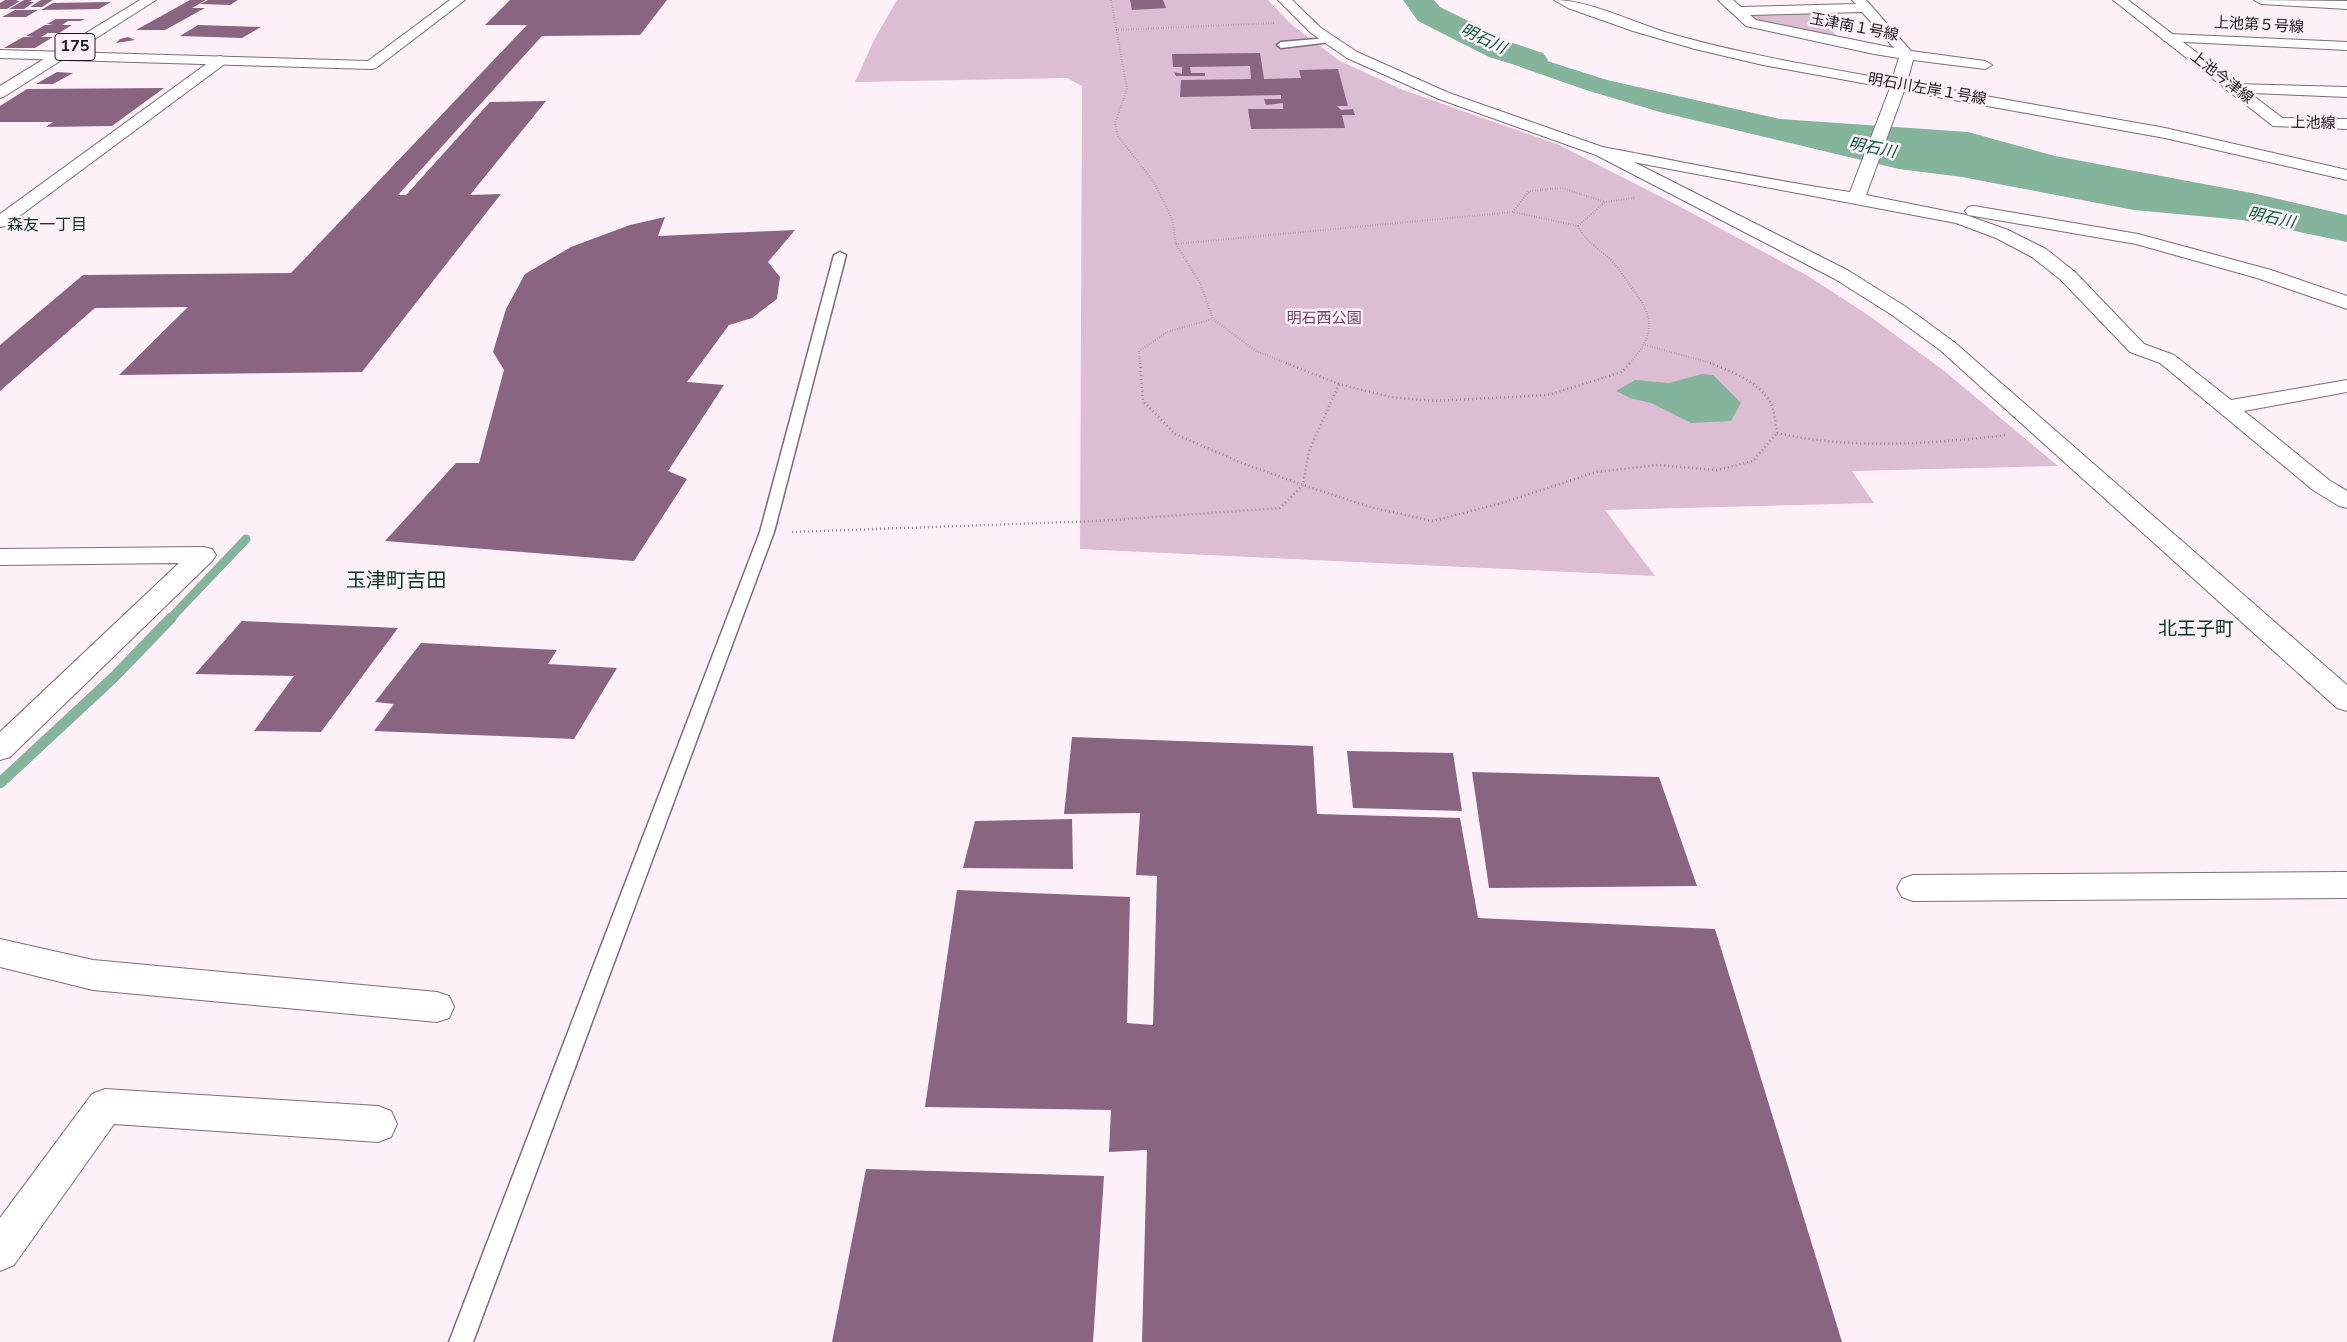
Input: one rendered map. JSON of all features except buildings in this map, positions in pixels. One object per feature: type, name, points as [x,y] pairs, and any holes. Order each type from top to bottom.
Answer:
[{"type":"main road","name":"175","points":[[0,80],[131,0]]},
{"type":"main road","name":"175","points":[[0,93],[150,0]]},
{"type":"main road","points":[[0,54],[371,66],[458,0]]},
{"type":"main road","points":[[1285,0],[1305,21],[1328,40],[1352,55],[1444,96],[1602,152],[1842,275],[1899,310],[1947,346],[2347,701]]},
{"type":"main road","name":"明石川左岸１号線","points":[[1562,0],[1628,25],[1693,45],[1784,66],[2134,126],[2298,162],[2347,175]]},
{"type":"main road","name":"玉津南１号線","points":[[1726,0],[1751,23],[1874,50],[1985,65]]},
{"type":"main road","name":"上池今津線","points":[[2120,0],[2303,143],[2298,162]]},
{"type":"main road","points":[[2261,0],[2347,5]]},
{"type":"main road","points":[[1738,11],[1862,4],[1907,55],[1898,86],[1856,198]]},
{"type":"main road","name":"上池第５号線","points":[[2169,38],[2347,46]]},
{"type":"main road","points":[[0,222],[221,60]]},
{"type":"main road","points":[[2234,89],[2347,92]]},
{"type":"main road","name":"上池線","points":[[2279,123],[2347,124]]},
{"type":"main road","points":[[1602,152],[1736,176],[1798,190],[1856,198],[1960,219],[2002,234],[2039,253],[2068,276],[2137,348],[2167,359],[2321,485],[2347,501]]},
{"type":"main road","points":[[1901,208],[1924,203],[2138,239],[2264,274],[2347,303]]},
{"type":"main road","points":[[2226,408],[2347,386]]},
{"type":"main road","points":[[0,557],[203,555],[0,749]]},
{"type":"main road","points":[[1913,888],[2347,885]]},
{"type":"main road","points":[[0,953],[93,975],[437,1007]]},
{"type":"main road","points":[[0,1251],[105,1106],[378,1124]]},
{"type":"lane","points":[[1281,45],[1328,40]]},
{"type":"lane","points":[[461,1342],[767,532],[840,255]]},
{"type":"path","points":[[1111,0],[1127,89],[1115,123],[1118,136],[1153,181],[1172,220],[1176,244],[1200,283],[1214,319],[1256,351],[1339,384],[1391,397],[1434,401],[1548,396],[1622,372],[1646,345],[1650,322],[1644,303],[1612,261],[1581,232],[1578,226]]},
{"type":"path","points":[[1116,30],[1305,21]]},
{"type":"path","points":[[1513,212],[1529,191],[1562,188],[1605,202],[1678,191]]},
{"type":"path","points":[[1578,226],[1605,202]]},
{"type":"path","points":[[1176,244],[1513,212],[1578,226]]},
{"type":"path","points":[[1214,319],[1167,332],[1139,351],[1143,401],[1176,434],[1242,463],[1303,485],[1370,507],[1433,521],[1505,502],[1596,472],[1658,465],[1717,470],[1753,462],[1777,433],[1774,415],[1767,397],[1735,373],[1698,358],[1646,345]]},
{"type":"path","points":[[767,532],[1098,521],[1280,508],[1303,485],[1309,451],[1339,384]]},
{"type":"path","points":[[1777,433],[1809,441],[1863,446],[1968,440],[2042,430]]},
{"type":"green space","name":"明石西公園","points":[[897,0],[1268,0],[1292,25],[1340,61],[1403,90],[1557,144],[1677,205],[1808,276],[1868,315],[1943,370],[2058,466],[1852,471],[1874,503],[1605,510],[1655,576],[1080,549],[1082,86],[1067,78],[855,82],[875,38]]},
{"type":"green space","points":[[1820,13],[1840,41],[1752,21],[1750,15]]},
{"type":"water","points":[[1439,22],[1488,36],[1544,60],[1607,80],[1780,119],[1968,132],[2055,156],[2257,194],[2347,215],[2347,242],[2242,220],[2134,210],[1962,177],[1899,169],[1660,112],[1586,90],[1523,68]]},
{"type":"water","points":[[1702,374],[1713,375],[1741,403],[1731,421],[1691,423],[1651,403],[1630,398],[1616,391],[1635,380],[1669,383]]},
{"type":"waterway","name":"明石川","points":[[1418,0],[1429,14],[1501,50],[1531,60]]},
{"type":"waterway","points":[[170,619],[246,539]]},
{"type":"waterway","points":[[0,783],[113,678],[171,618]]},
{"type":"district","name":"森友一丁目","points":[[47,226]]},
{"type":"district","name":"玉津町吉田","points":[[396,582]]},
{"type":"district","name":"北王子町","points":[[2196,630]]}]
